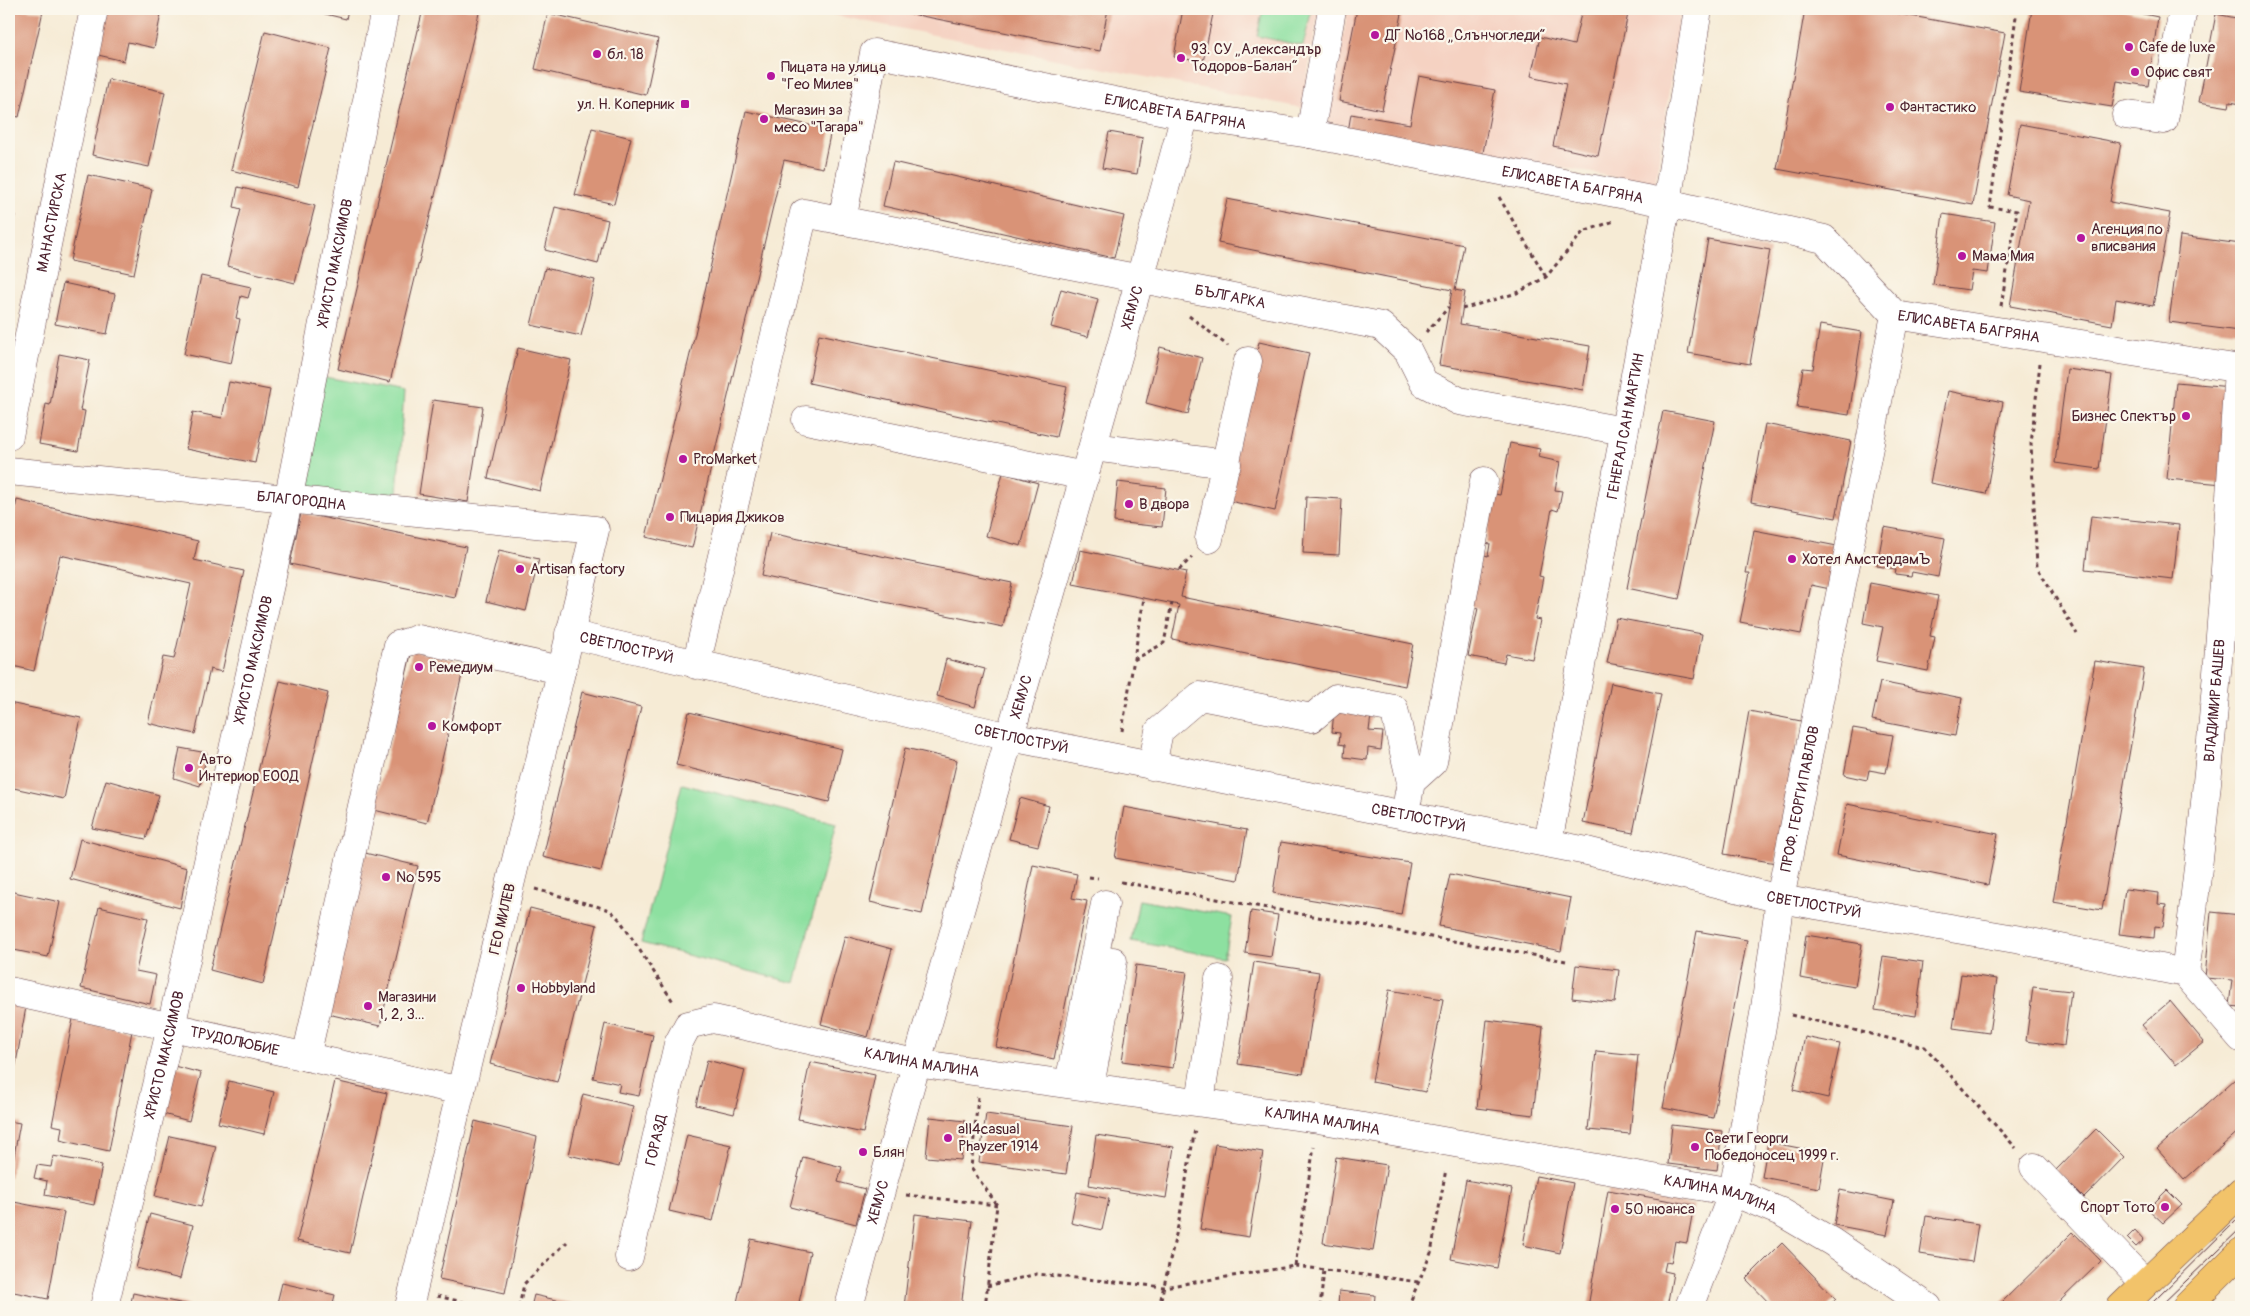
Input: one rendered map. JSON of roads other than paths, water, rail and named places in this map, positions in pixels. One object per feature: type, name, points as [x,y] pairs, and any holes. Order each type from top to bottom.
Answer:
[{"type":"main road","points":[[2122,1307],[2241,1192]]},
{"type":"main road","points":[[2186,1307],[2241,1252]]},
{"type":"street","name":"МАНАСТИРСКА","points":[[9,436],[94,9]]},
{"type":"street","name":"ХРИСТО МАКСИМОВ","points":[[104,1307],[172,1027],[288,499],[385,9]]},
{"type":"street","points":[[1310,134],[1332,9]]},
{"type":"street","name":"ГЕНЕРАЛ САН МАРТИН","points":[[1548,843],[1667,203],[1698,9]]},
{"type":"street","points":[[2126,114],[2164,120],[2183,9]]},
{"type":"street","name":"ЕЛИСАВЕТА БАГРЯНА","points":[[842,221],[874,53],[1185,115],[1310,134],[1667,203],[1824,239],[1895,314],[2240,369]]},
{"type":"street","name":"ХЕМУС","points":[[849,1307],[915,1063],[1085,476],[1185,115]]},
{"type":"street","name":"БЪЛГАРКА","points":[[696,665],[804,213],[1381,326],[1408,351],[1424,383],[1459,401],[1624,431]]},
{"type":"street","name":"ПРОФ. ГЕОРГИ ПАВЛОВ","points":[[1689,1307],[1733,1192],[1765,1008],[1780,899],[1895,314]]},
{"type":"street","points":[[1209,539],[1227,464],[1248,361]]},
{"type":"street","name":"ВЛАДИМИР БАШЕВ","points":[[2186,973],[2203,835],[2220,658],[2240,369]]},
{"type":"street","points":[[806,420],[1085,476]]},
{"type":"street","points":[[1093,447],[1227,464]]},
{"type":"street","name":"БЛАГОРОДНА","points":[[9,471],[595,530]]},
{"type":"street","points":[[1411,782],[1433,762],[1484,481]]},
{"type":"street","name":"ГЕО МИЛЕВ","points":[[419,1301],[461,1091],[595,530]]},
{"type":"street","name":"СВЕТЛОСТРУЙ","points":[[569,634],[1010,738],[1406,814],[1587,851],[1780,899],[2021,940],[2186,973]]},
{"type":"street","points":[[306,1057],[398,645],[418,639],[561,670]]},
{"type":"street","points":[[1152,766],[1159,731],[1200,696],[1312,718],[1336,698],[1394,709],[1411,782],[1406,814]]},
{"type":"street","points":[[1080,1085],[1110,889]]},
{"type":"street","points":[[1080,1085],[1117,937]]},
{"type":"street","points":[[2186,973],[2241,1038]]},
{"type":"street","points":[[1200,1101],[1219,979]]},
{"type":"street","name":"ТРУДОЛЮБИЕ","points":[[9,991],[461,1091]]},
{"type":"street","name":"КАЛИНА МАЛИНА","points":[[688,1025],[713,1019],[915,1063],[1200,1101],[1318,1119],[1451,1144],[1733,1192],[1781,1212],[1832,1242],[1928,1307]]},
{"type":"street","name":"ГОРАЗД","points":[[628,1257],[678,1044],[688,1025]]},
{"type":"street","points":[[2034,1167],[2145,1283]]},
{"type":"tram line","points":[[2148,1307],[2241,1215]]},
{"type":"tram line","points":[[2159,1307],[2241,1228]]},
{"type":"place","name":"ДГ №168 „Слънчогледи“","points":[[1375,35]]},
{"type":"place","name":"Cafe de luxe","points":[[2129,47]]},
{"type":"place","name":"бл. 18","points":[[597,54]]},
{"type":"place","name":"93. СУ „Александър Тодоров-Балан“","points":[[1181,58]]},
{"type":"place","name":"Офис свят","points":[[2135,72]]},
{"type":"place","name":"Пицата на улица \"Гео Милев\"","points":[[771,76]]},
{"type":"place","name":"ул. Н. Коперник","points":[[685,104]]},
{"type":"place","name":"Фантастико","points":[[1890,107]]},
{"type":"place","name":"Магазин за месо \"Тагара\"","points":[[764,119]]},
{"type":"place","name":"Агенция по вписвания","points":[[2081,238]]},
{"type":"place","name":"Мама Мия","points":[[1962,256]]},
{"type":"place","name":"Бизнес Спектър","points":[[2186,416]]},
{"type":"place","name":"ProMarket","points":[[683,459]]},
{"type":"place","name":"В двора","points":[[1129,504]]},
{"type":"place","name":"Пицария Джиков","points":[[670,517]]},
{"type":"place","name":"Хотел АмстердамЪ","points":[[1792,559]]},
{"type":"place","name":"Artisan factory","points":[[520,569]]},
{"type":"place","name":"Ремедиум","points":[[419,667]]},
{"type":"place","name":"Комфорт","points":[[432,726]]},
{"type":"place","name":"Авто Интериор ЕООД","points":[[189,768]]},
{"type":"place","name":"No 595","points":[[386,877]]},
{"type":"place","name":"Hobbyland","points":[[521,988]]},
{"type":"place","name":"Магазини 1, 2, 3...","points":[[368,1006]]},
{"type":"place","name":"all4casual Phayzer 1914","points":[[948,1138]]},
{"type":"place","name":"Свети Георги Победоносец 1999 г.","points":[[1695,1147]]},
{"type":"place","name":"Блян","points":[[863,1152]]},
{"type":"place","name":"Спорт Тото","points":[[2165,1207]]},
{"type":"place","name":"50 нюанса","points":[[1615,1209]]}]
